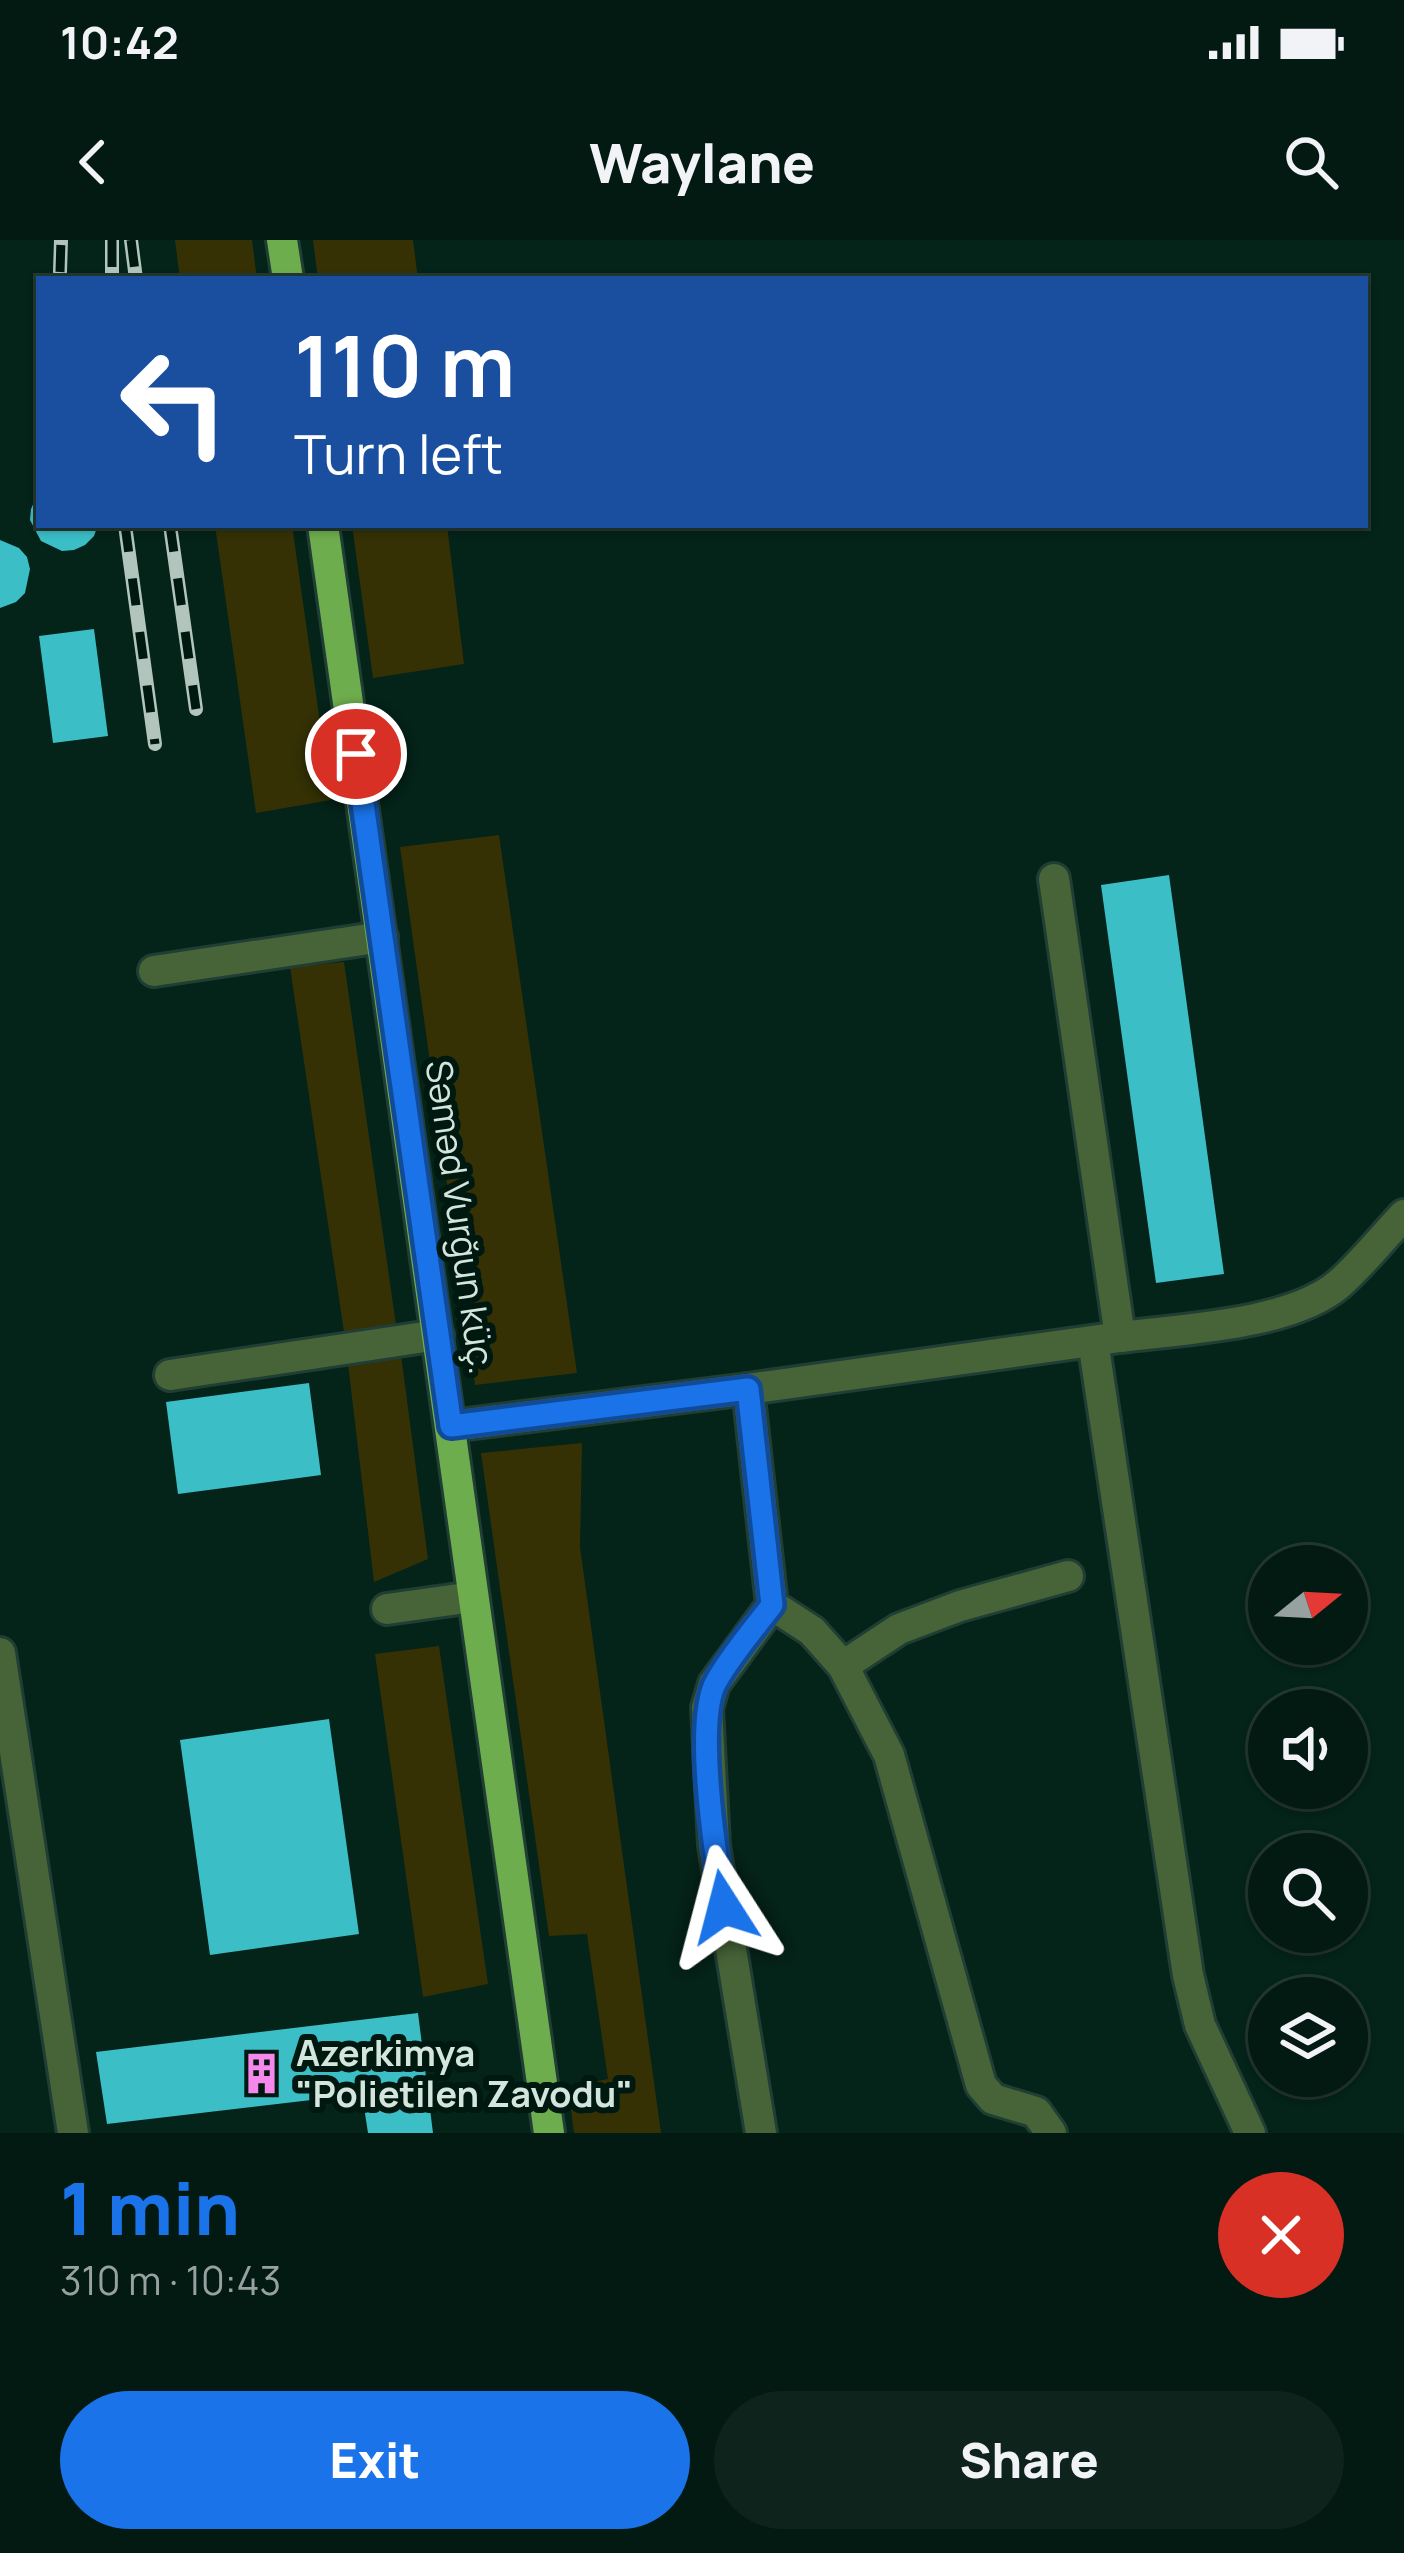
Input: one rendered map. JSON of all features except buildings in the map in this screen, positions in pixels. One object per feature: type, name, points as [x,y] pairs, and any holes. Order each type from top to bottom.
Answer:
[{"type":"main road","points":[[283,240],[288,276]]},
{"type":"main road","name":"Səməd Vurğun küç.","points":[[323,528],[549,2133]]},
{"type":"street","points":[[1054,879],[1106,1339],[1188,1975],[1201,2025],[1250,2133]]},
{"type":"street","points":[[154,971],[382,938]]},
{"type":"street","points":[[451,1426],[1239,1322],[1295,1309],[1336,1286],[1404,1215]]},
{"type":"street","points":[[170,1375],[438,1335]]},
{"type":"street","points":[[748,1389],[772,1605],[714,1684],[707,1708],[714,1845],[761,2133]]},
{"type":"street","points":[[843,1666],[899,1629],[960,1606],[1068,1576]]},
{"type":"street","points":[[387,1609],[473,1597]]},
{"type":"street","points":[[772,1605],[812,1631],[843,1666],[889,1755],[981,2085],[993,2099],[1036,2112],[1051,2133]]},
{"type":"street","points":[[0,1653],[73,2133]]},
{"type":"shaded area","points":[[175,240],[252,240],[257,276],[180,276]]},
{"type":"shaded area","points":[[313,240],[413,240],[418,276],[318,276]]},
{"type":"shaded area","points":[[215,528],[292,528],[331,800],[256,813]]},
{"type":"shaded area","points":[[352,528],[447,528],[464,664],[373,678]]},
{"type":"shaded area","points":[[499,835],[577,1373],[475,1385],[400,847]]},
{"type":"shaded area","points":[[344,962],[396,1325],[344,1332],[290,967]]},
{"type":"shaded area","points":[[401,1355],[428,1559],[374,1582],[348,1364]]},
{"type":"shaded area","points":[[582,1443],[580,1547],[661,2133],[574,2133],[568,2087],[608,2079],[587,1934],[549,1936],[481,1453]]},
{"type":"shaded area","points":[[439,1646],[488,1984],[423,1997],[375,1654]]},
{"type":"railway","points":[[60,272],[61,240]]},
{"type":"railway","points":[[112,240],[112,276]]},
{"type":"railway","points":[[131,240],[136,276]]},
{"type":"railway","points":[[125,528],[155,744]]},
{"type":"railway","points":[[170,528],[196,709]]},
{"type":"place","name":"Azerkimya \"Polietilen Zavodu\"","points":[[262,2073]]},
{"type":"route","points":[[356,754],[451,1426],[748,1389],[772,1605],[714,1684],[707,1708],[714,1845],[724,1907]]}]
